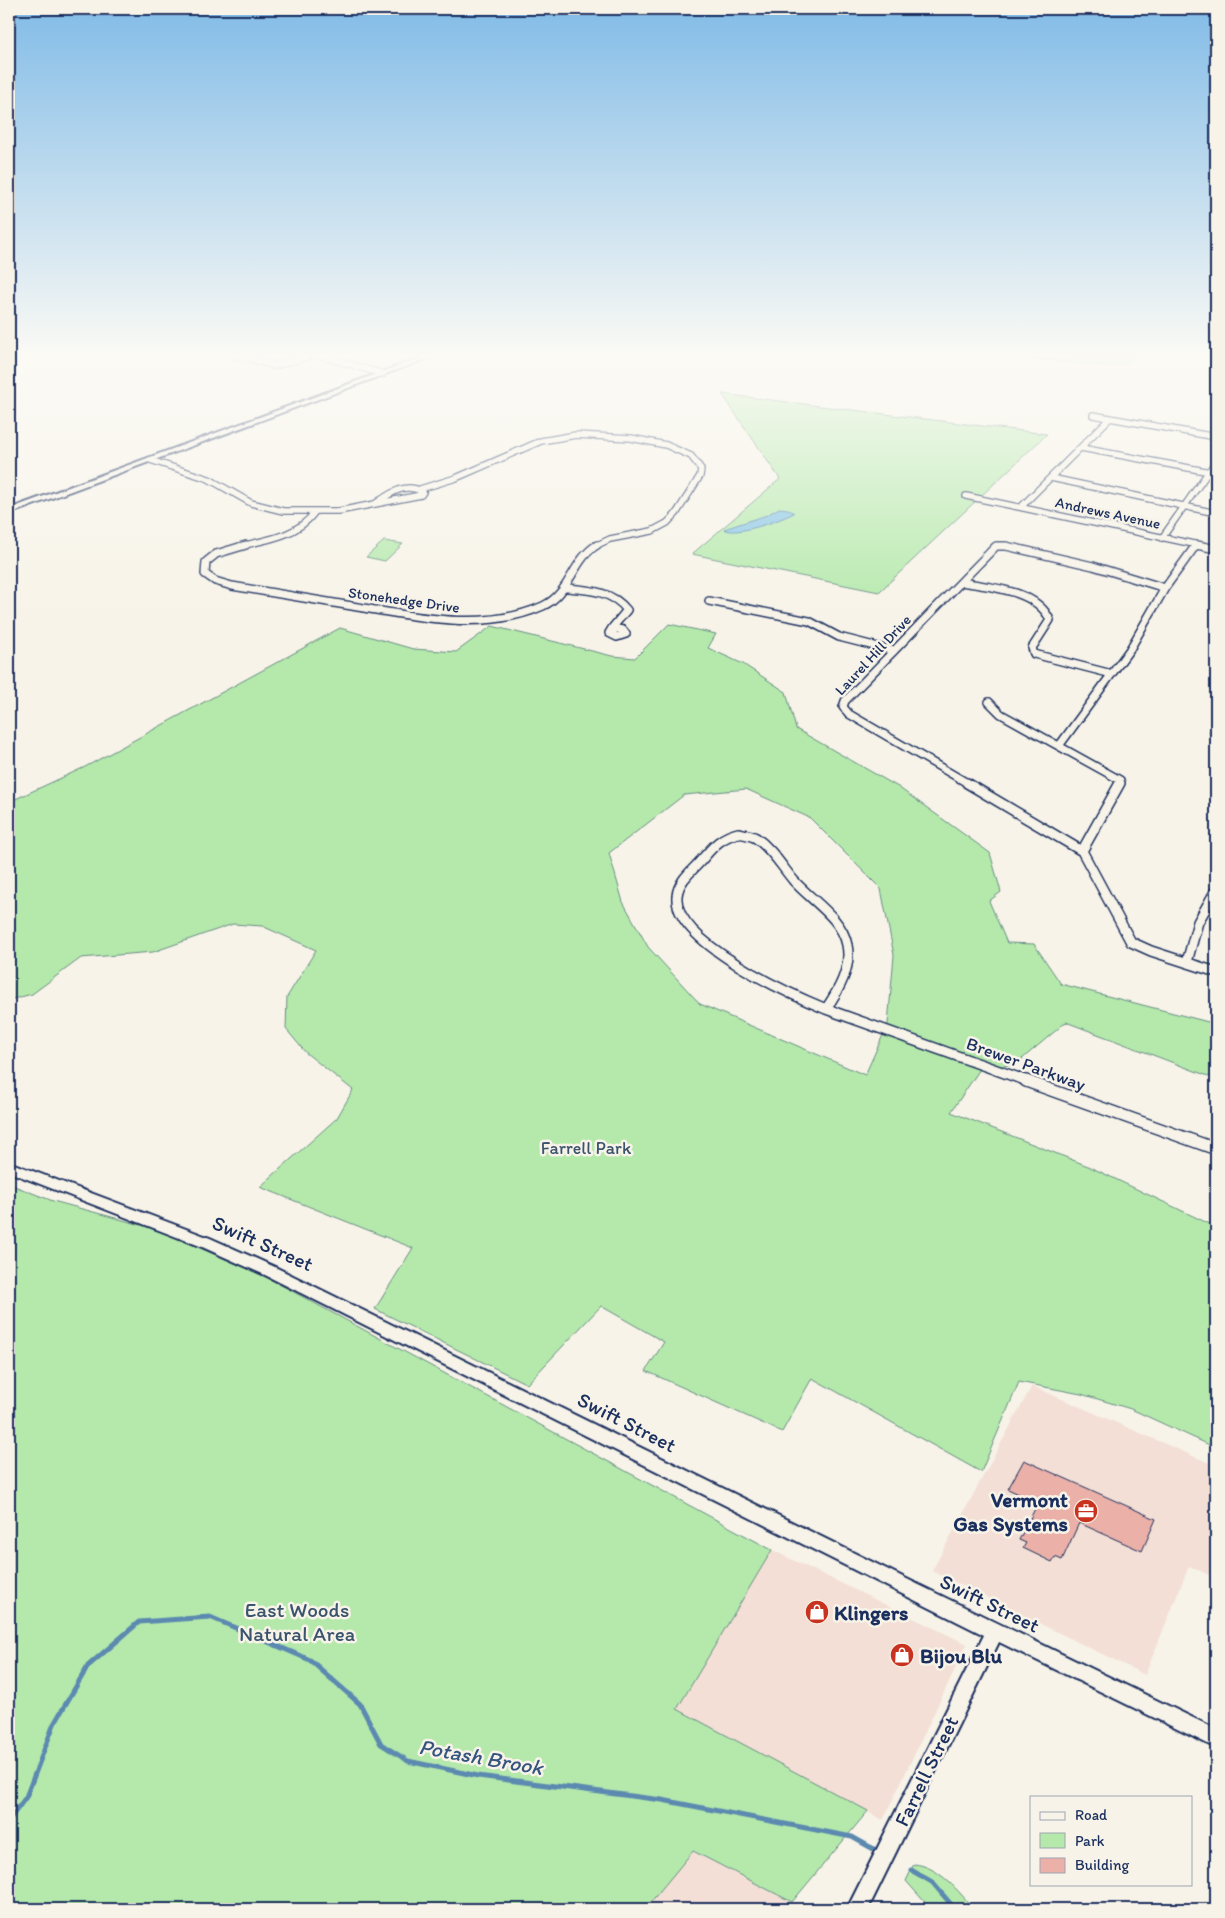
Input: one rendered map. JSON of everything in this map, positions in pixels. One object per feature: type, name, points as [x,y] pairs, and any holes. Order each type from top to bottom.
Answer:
[{"type":"street","points":[[9,512],[192,445]]},
{"type":"street","name":"Stonehedge Drive","points":[[420,489],[456,478],[533,445]]},
{"type":"street","name":"Stonehedge Drive","points":[[314,513],[306,524],[291,532],[216,554],[206,562],[205,574],[215,581],[232,586],[449,621],[493,618],[530,611],[551,602],[567,588],[580,559],[590,548],[608,540],[650,531],[671,520],[700,476],[701,469],[694,459],[680,450],[661,445]]},
{"type":"street","points":[[1021,507],[1084,445]]},
{"type":"street","points":[[1081,448],[1216,473]]},
{"type":"street","points":[[150,460],[209,479],[258,506],[284,511],[314,513],[346,510],[376,503],[417,498],[422,494],[420,489],[399,488],[376,503]]},
{"type":"street","points":[[1162,538],[1216,461]]},
{"type":"street","points":[[1051,478],[1216,513]]},
{"type":"street","name":"Andrews Avenue","points":[[966,496],[1216,549]]},
{"type":"street","name":"Laurel Hill Drive","points":[[1082,851],[845,711],[843,705],[994,548],[1002,545],[1099,568],[1165,588]]},
{"type":"street","points":[[1059,746],[1134,642],[1165,588],[1196,545]]},
{"type":"street","points":[[961,582],[1020,596],[1044,608],[1049,614],[1050,621],[1032,648],[1034,654],[1112,674]]},
{"type":"street","points":[[567,588],[599,592],[617,599],[627,610],[612,628]]},
{"type":"street","points":[[708,601],[809,621],[839,637],[894,651]]},
{"type":"street","points":[[989,702],[1001,714],[1120,780],[1120,787],[1082,851],[1131,942],[1216,972]]},
{"type":"street","points":[[1215,737],[1216,726]]},
{"type":"street","name":"Brewer Parkway","points":[[826,1008],[837,991],[847,960],[847,945],[842,931],[755,838],[738,833],[719,839],[678,888],[676,902],[682,914],[712,947],[760,979],[826,1008],[1216,1149]]},
{"type":"street","points":[[1187,962],[1195,929],[1216,890]]},
{"type":"street","name":"Swift Street","points":[[9,1167],[205,1242],[270,1270],[995,1632],[1216,1739]]},
{"type":"street","name":"Farrell Street","points":[[858,1909],[995,1632]]},
{"type":"shaded area","points":[[1032,1386],[1216,1466],[1216,1578],[1189,1566],[1145,1675],[932,1571]]},
{"type":"shaded area","points":[[772,1550],[967,1644],[883,1820],[677,1709]]},
{"type":"shaded area","points":[[692,1851],[792,1902],[804,1909],[645,1909]]},
{"type":"green space","points":[[756,445],[1036,445],[879,592],[692,554],[780,479]]},
{"type":"green space","points":[[384,541],[403,544],[385,561],[366,557]]},
{"type":"green space","name":"Farrell Park","points":[[669,624],[716,634],[708,648],[743,664],[786,692],[796,729],[898,787],[990,853],[1001,892],[989,901],[1007,943],[1034,944],[1061,984],[1216,1024],[1216,1079],[1066,1022],[1016,1064],[980,1069],[951,1112],[1088,1166],[1216,1227],[1216,1448],[1131,1409],[1081,1394],[1019,1382],[981,1472],[812,1378],[782,1432],[646,1371],[664,1342],[601,1306],[527,1384],[375,1309],[413,1248],[260,1187],[337,1118],[353,1090],[306,1053],[286,1029],[287,997],[316,950],[262,926],[233,924],[153,952],[81,958],[32,994],[9,1000],[9,802],[85,767],[340,628],[413,649],[456,652],[492,626],[612,656],[635,658]],"holes":[[[746,789],[810,818],[881,889],[894,955],[888,1024],[865,1075],[700,1004],[648,947],[623,902],[609,853],[684,795]]]},
{"type":"green space","name":"East Woods Natural Area","points":[[9,1184],[53,1201],[156,1229],[266,1277],[772,1550],[677,1709],[868,1811],[792,1902],[693,1851],[645,1909],[9,1909]]},
{"type":"green space","points":[[914,1864],[932,1869],[948,1881],[974,1909],[931,1909],[906,1881]]},
{"type":"water","points":[[779,508],[788,509],[794,513],[779,520],[748,529],[730,531],[724,529],[767,515]]},
{"type":"building","name":"Vermont Gas Systems","points":[[1024,1460],[1156,1519],[1142,1551],[1079,1523],[1062,1560],[1055,1557],[1052,1562],[1023,1548],[1026,1543],[1019,1540],[1038,1503],[1008,1489]]},
{"type":"waterway","name":"Potash Brook","points":[[9,1820],[26,1797],[54,1724],[88,1666],[139,1622],[210,1617],[310,1660],[360,1704],[381,1744],[408,1761],[478,1776],[662,1800],[852,1837],[879,1852]]},
{"type":"waterway","name":"Potash Brook","points":[[911,1870],[932,1882],[955,1909]]},
{"type":"place","name":"Vermont Gas Systems","points":[[1086,1511]]},
{"type":"place","name":"Klingers","points":[[817,1612]]},
{"type":"place","name":"Bijou Blu","points":[[902,1655]]}]
